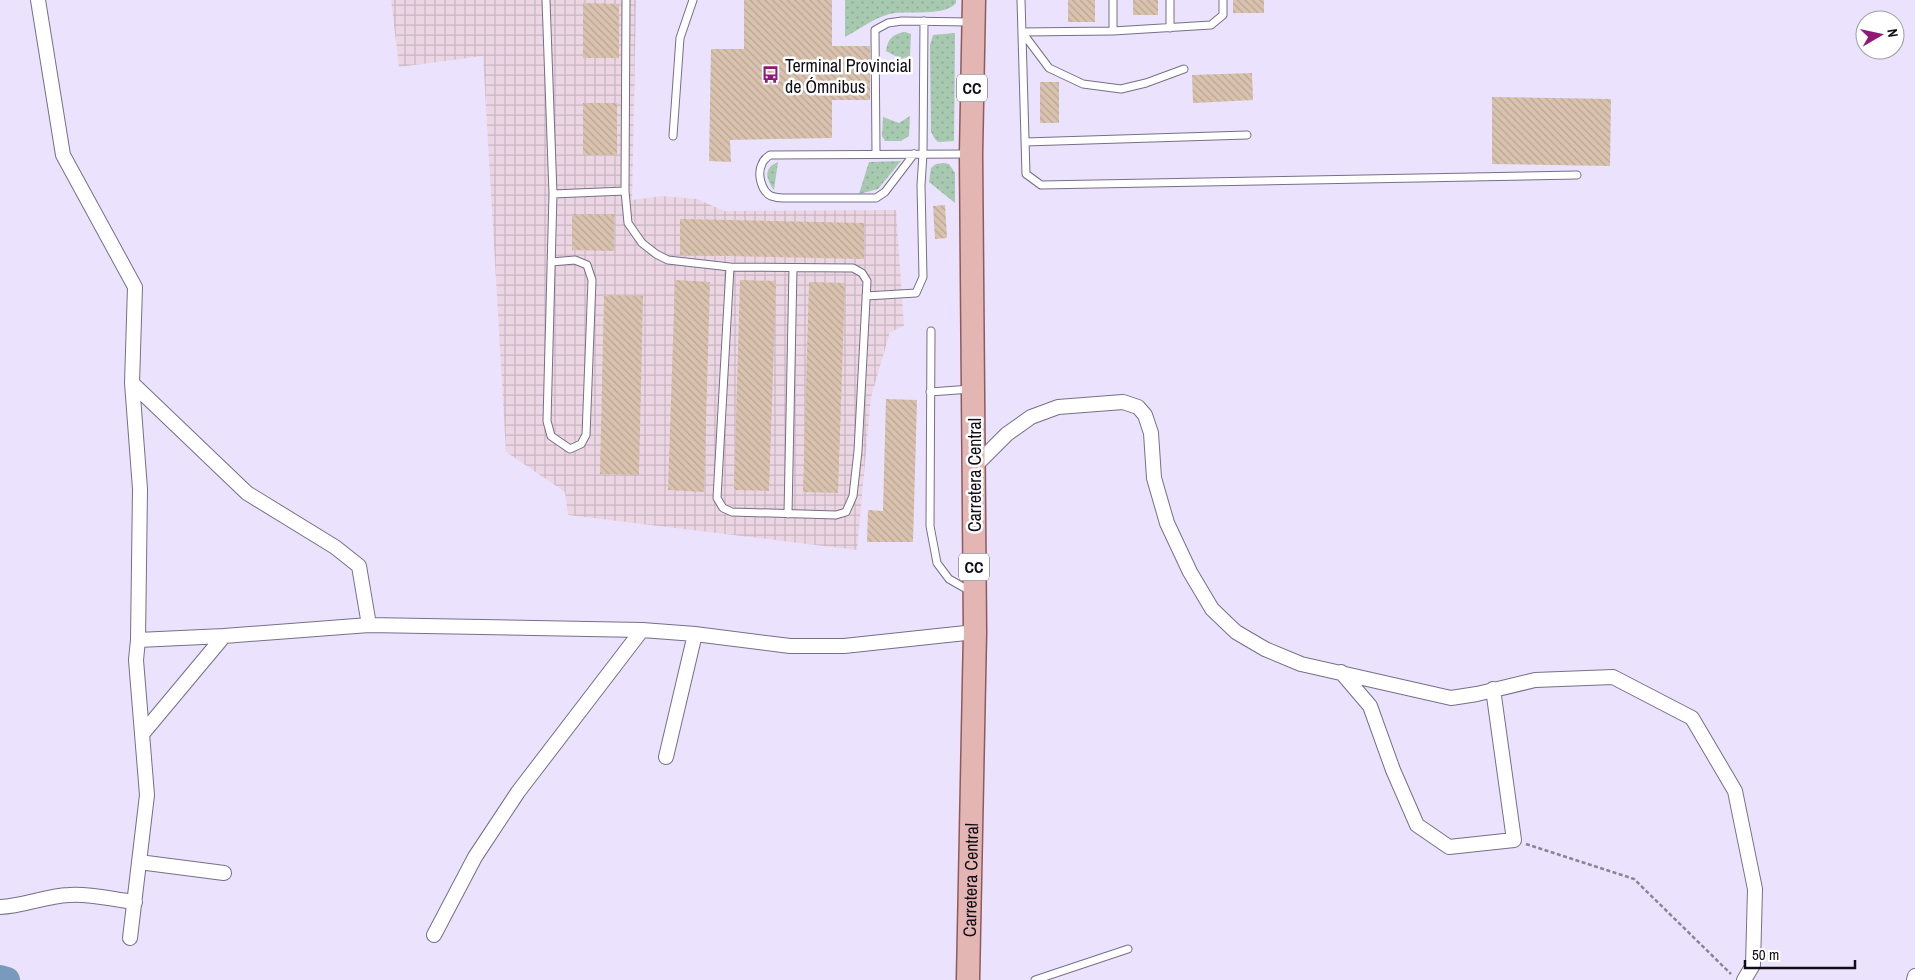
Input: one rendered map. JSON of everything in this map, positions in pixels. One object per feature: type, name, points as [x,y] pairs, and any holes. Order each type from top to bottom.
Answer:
[{"type":"main road","name":"Carretera Central","points":[[968,980],[975,632],[971,154],[974,0]]},
{"type":"street","points":[[38,0],[63,155],[135,287],[132,384],[140,489],[138,640],[136,660],[147,796],[130,938]]},
{"type":"street","points":[[132,384],[247,492],[336,547],[360,566],[369,626]]},
{"type":"street","points":[[974,467],[1007,434],[1031,417],[1067,407],[1123,402],[1138,407],[1145,415],[1151,433],[1154,478],[1167,523],[1190,572],[1212,609],[1236,632],[1265,649],[1301,664],[1451,698],[1477,694],[1535,680],[1614,676],[1692,718],[1735,792],[1755,889],[1753,965],[1744,980]]},
{"type":"street","points":[[138,640],[369,626],[642,630],[695,634],[790,646],[835,646],[975,632]]},
{"type":"street","points":[[434,935],[476,857],[518,792],[642,630]]},
{"type":"street","points":[[666,757],[695,634]]},
{"type":"street","points":[[143,733],[224,636]]},
{"type":"street","points":[[1341,672],[1370,706],[1393,770],[1417,825],[1449,847],[1514,840],[1493,689]]},
{"type":"street","points":[[139,862],[224,873]]},
{"type":"street","points":[[0,906],[29,904],[57,896],[72,895],[135,902]]},
{"type":"street","points":[[1914,980],[1915,976]]},
{"type":"lane","points":[[546,0],[553,194],[551,262],[547,421],[551,436],[570,449],[581,444],[586,435],[592,280],[587,266],[575,260],[551,262]]},
{"type":"lane","points":[[626,0],[625,192],[628,223],[642,243],[656,254],[668,260],[730,267],[853,268],[862,272],[867,281],[858,451],[853,496],[846,512],[836,514],[732,512],[723,508],[718,498],[730,267]]},
{"type":"lane","points":[[673,136],[680,38],[693,0]]},
{"type":"lane","points":[[1021,0],[1026,174],[1041,185],[1577,175]]},
{"type":"lane","points":[[1113,0],[1113,31]]},
{"type":"lane","points":[[1170,0],[1170,28]]},
{"type":"lane","points":[[1022,32],[1113,31],[1211,25],[1223,15],[1222,0]]},
{"type":"lane","points":[[876,153],[875,30],[888,23],[924,21],[973,22]]},
{"type":"lane","points":[[866,296],[916,293],[923,277],[921,185],[924,21]]},
{"type":"lane","points":[[1022,32],[1049,68],[1083,84],[1120,89],[1146,83],[1184,69]]},
{"type":"lane","points":[[1025,142],[1247,135]]},
{"type":"lane","points":[[914,154],[885,192],[876,198],[783,198],[771,196],[765,190],[761,180],[762,162],[770,155],[876,153],[971,154]]},
{"type":"lane","points":[[553,194],[625,192]]},
{"type":"lane","points":[[788,514],[793,268]]},
{"type":"lane","points":[[931,331],[930,526],[937,563],[949,579],[974,593]]},
{"type":"lane","points":[[930,392],[974,389]]},
{"type":"lane","points":[[1034,980],[1128,949]]},
{"type":"path","points":[[1514,840],[1634,879],[1738,980]]},
{"type":"shaded area","points":[[391,0],[636,0],[632,200],[661,196],[697,199],[724,211],[896,210],[904,326],[890,332],[871,397],[857,550],[568,515],[565,492],[506,452],[483,56],[399,67]]},
{"type":"green space","points":[[845,0],[956,0],[956,3],[945,10],[889,14],[876,19],[845,37]]},
{"type":"green space","points":[[905,32],[911,34],[910,56],[901,59],[886,51],[892,37]]},
{"type":"green space","points":[[955,33],[954,141],[938,142],[931,132],[930,45],[933,35]]},
{"type":"green space","points":[[910,116],[909,136],[901,141],[885,141],[882,136],[883,117],[899,123]]},
{"type":"green space","points":[[901,161],[878,189],[859,194],[869,162]]},
{"type":"green space","points":[[778,162],[774,190],[767,174],[770,167]]},
{"type":"green space","points":[[936,164],[949,164],[955,173],[955,203],[929,182],[931,168]]},
{"type":"building","name":"Terminal Provincial de Ómnibus","points":[[744,0],[832,0],[832,46],[870,46],[870,100],[832,100],[832,138],[730,140],[731,162],[709,161],[711,49],[744,49]]},
{"type":"building","points":[[1068,0],[1095,0],[1095,22],[1068,22]]},
{"type":"building","points":[[1133,0],[1158,0],[1158,15],[1133,15]]},
{"type":"building","points":[[1233,0],[1264,0],[1264,13],[1233,13]]},
{"type":"building","points":[[583,3],[619,4],[619,58],[583,58]]},
{"type":"building","points":[[1252,73],[1253,100],[1193,103],[1192,75]]},
{"type":"building","points":[[1040,82],[1059,82],[1059,123],[1040,123]]},
{"type":"building","points":[[1492,97],[1611,99],[1610,166],[1492,164]]},
{"type":"building","points":[[583,103],[617,103],[617,155],[583,155]]},
{"type":"building","points":[[945,205],[947,238],[935,239],[933,206]]},
{"type":"building","points":[[572,214],[614,214],[614,251],[572,250]]},
{"type":"building","points":[[680,219],[864,223],[864,259],[680,255]]},
{"type":"building","points":[[675,280],[710,282],[704,492],[668,490]]},
{"type":"building","points":[[740,280],[776,281],[769,491],[734,490]]},
{"type":"building","points":[[809,282],[845,283],[838,493],[803,492]]},
{"type":"building","points":[[604,295],[643,296],[639,475],[600,474]]},
{"type":"building","points":[[886,399],[917,400],[913,542],[867,542],[868,510],[883,511]]},
{"type":"waterway","points":[[0,978],[7,980]]},
{"type":"place","name":"Terminal Provincial de Ómnibus","points":[[771,75]]}]
